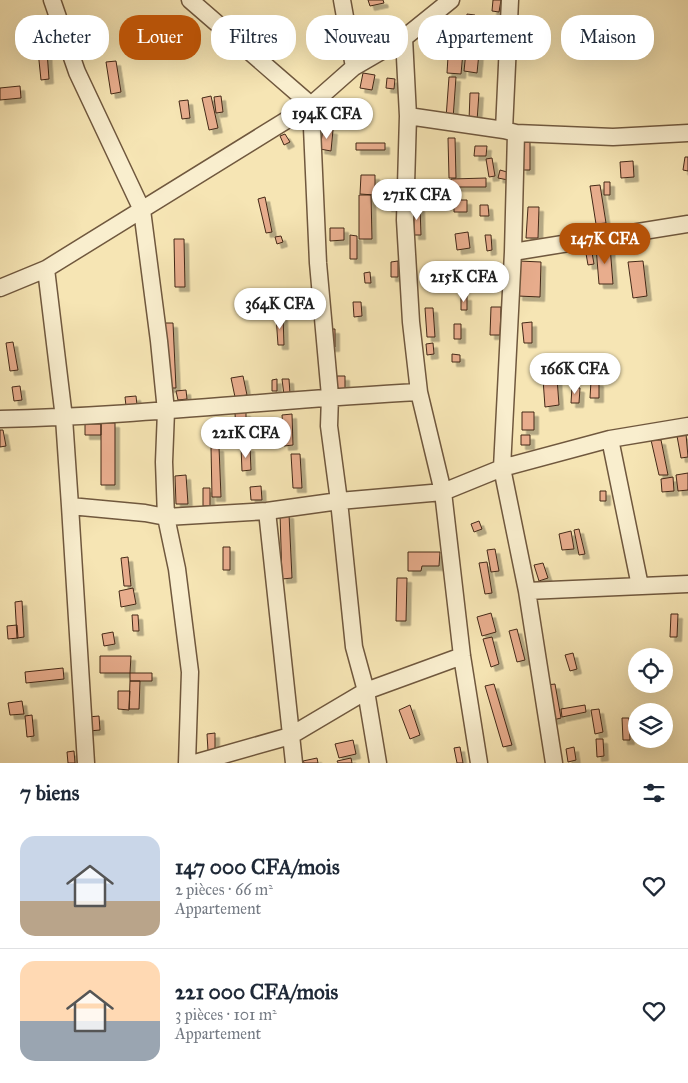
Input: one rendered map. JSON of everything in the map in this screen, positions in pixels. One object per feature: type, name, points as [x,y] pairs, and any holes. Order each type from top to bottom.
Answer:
[{"type":"street","points":[[52,0],[77,72],[142,210],[166,411],[164,462],[166,517],[177,569],[190,672],[187,763]]},
{"type":"street","points":[[190,0],[312,105],[318,263],[330,396],[329,426],[339,501],[354,647],[366,691],[378,763]]},
{"type":"street","points":[[342,0],[354,67]]},
{"type":"street","points":[[408,35],[451,0]]},
{"type":"street","points":[[510,0],[512,252],[502,468],[527,591],[554,763]]},
{"type":"street","points":[[0,288],[46,268],[312,105],[354,67],[366,60]]},
{"type":"street","points":[[405,60],[408,116],[405,220],[411,322],[419,392],[443,492],[462,656],[479,763]]},
{"type":"street","points":[[408,116],[510,131],[613,137],[688,133]]},
{"type":"street","points":[[512,252],[688,224]]},
{"type":"street","points":[[46,268],[64,418],[86,763]]},
{"type":"street","points":[[0,418],[64,418],[330,396],[419,392]]},
{"type":"street","points":[[70,506],[145,513],[166,517],[267,511],[339,501],[443,492],[502,468],[610,439],[688,426]]},
{"type":"street","points":[[610,439],[640,586]]},
{"type":"street","points":[[267,511],[294,763]]},
{"type":"street","points":[[527,591],[688,584]]},
{"type":"street","points":[[195,763],[290,736],[366,691],[462,656]]},
{"type":"building","points":[[368,0],[383,0],[384,3],[370,6]]},
{"type":"building","points":[[493,0],[501,0],[499,12],[492,11]]},
{"type":"building","points":[[39,60],[48,60],[49,79],[41,80]]},
{"type":"building","points":[[448,60],[462,60],[461,74],[447,73]]},
{"type":"building","points":[[465,60],[478,60],[477,73],[464,71]]},
{"type":"building","points":[[116,61],[121,92],[111,94],[106,62]]},
{"type":"building","points":[[363,73],[375,75],[372,90],[360,88]]},
{"type":"building","points":[[449,77],[456,77],[453,119],[446,118]]},
{"type":"building","points":[[387,78],[395,79],[394,89],[386,88]]},
{"type":"building","points":[[20,86],[21,98],[0,100],[0,88]]},
{"type":"building","points":[[470,93],[479,93],[477,121],[469,121]]},
{"type":"building","points":[[211,96],[218,128],[209,130],[202,98]]},
{"type":"building","points":[[221,96],[223,112],[216,113],[214,97]]},
{"type":"building","points":[[188,100],[190,118],[182,119],[179,101]]},
{"type":"building","points":[[323,129],[333,130],[331,151],[320,149]]},
{"type":"building","points":[[285,134],[290,142],[284,145],[280,136]]},
{"type":"building","points":[[448,138],[455,138],[456,178],[449,178]]},
{"type":"building","points":[[523,142],[530,142],[530,170],[522,170]]},
{"type":"building","points":[[356,143],[385,143],[385,150],[356,150]]},
{"type":"building","points":[[475,146],[487,146],[486,156],[474,156]]},
{"type":"building","points":[[685,157],[688,157],[688,171],[683,170]]},
{"type":"building","points":[[492,158],[495,176],[489,177],[486,159]]},
{"type":"building","points":[[633,161],[634,177],[621,178],[620,162]]},
{"type":"building","points":[[500,170],[514,174],[513,181],[498,178]]},
{"type":"building","points":[[361,175],[375,175],[375,195],[360,194]]},
{"type":"building","points":[[486,178],[486,187],[451,187],[451,179]]},
{"type":"building","points":[[604,182],[610,182],[610,195],[604,195]]},
{"type":"building","points":[[600,185],[606,223],[596,224],[590,186]]},
{"type":"building","points":[[386,191],[394,191],[394,207],[387,207]]},
{"type":"building","points":[[451,191],[452,198],[418,202],[418,195]]},
{"type":"building","points":[[359,195],[371,195],[372,239],[359,239]]},
{"type":"building","points":[[265,197],[272,232],[266,233],[258,199]]},
{"type":"building","points":[[454,200],[467,200],[467,212],[454,212]]},
{"type":"building","points":[[480,205],[488,205],[489,216],[480,216]]},
{"type":"building","points":[[414,207],[420,207],[421,235],[414,235]]},
{"type":"building","points":[[528,207],[539,207],[538,238],[526,238]]},
{"type":"building","points":[[330,228],[344,228],[344,240],[330,241]]},
{"type":"building","points":[[468,232],[470,248],[457,250],[455,234]]},
{"type":"building","points":[[350,235],[357,236],[357,259],[350,259]]},
{"type":"building","points":[[485,235],[491,235],[492,250],[487,251]]},
{"type":"building","points":[[281,236],[283,242],[277,244],[275,237]]},
{"type":"building","points":[[174,239],[184,239],[185,287],[175,287]]},
{"type":"building","points":[[610,246],[613,284],[599,284],[596,247]]},
{"type":"building","points":[[591,247],[594,264],[588,265],[585,248]]},
{"type":"building","points":[[398,261],[398,277],[391,277],[391,262]]},
{"type":"building","points":[[519,261],[541,262],[540,297],[518,296]]},
{"type":"building","points":[[643,261],[647,296],[633,298],[628,262]]},
{"type":"building","points":[[370,272],[371,283],[365,283],[364,273]]},
{"type":"building","points":[[461,296],[467,296],[467,310],[461,310]]},
{"type":"building","points":[[353,302],[361,302],[362,316],[354,317]]},
{"type":"building","points":[[491,307],[501,307],[500,335],[490,335]]},
{"type":"building","points":[[425,308],[433,308],[435,337],[427,337]]},
{"type":"building","points":[[276,316],[283,316],[284,345],[278,345]]},
{"type":"building","points":[[532,322],[532,343],[524,343],[522,323]]},
{"type":"building","points":[[163,323],[173,323],[176,388],[166,388]]},
{"type":"building","points":[[454,324],[461,324],[461,339],[454,339]]},
{"type":"building","points":[[327,329],[335,329],[335,347],[328,347]]},
{"type":"building","points":[[13,342],[18,370],[10,371],[6,343]]},
{"type":"building","points":[[433,343],[434,354],[427,355],[426,344]]},
{"type":"building","points":[[452,354],[460,355],[460,362],[452,362]]},
{"type":"building","points":[[243,376],[247,395],[235,397],[231,378]]},
{"type":"building","points":[[337,376],[345,376],[345,389],[337,389]]},
{"type":"building","points":[[557,378],[559,405],[545,407],[543,379]]},
{"type":"building","points":[[277,379],[277,391],[272,391],[272,380]]},
{"type":"building","points":[[282,379],[289,379],[290,394],[284,395]]},
{"type":"building","points":[[591,381],[599,382],[599,398],[590,398]]},
{"type":"building","points":[[20,386],[22,400],[14,401],[12,387]]},
{"type":"building","points":[[572,387],[580,388],[579,403],[571,403]]},
{"type":"building","points":[[186,390],[187,399],[178,400],[176,391]]},
{"type":"building","points":[[136,396],[137,405],[126,406],[125,397]]},
{"type":"building","points":[[235,412],[246,412],[246,440],[236,440]]},
{"type":"building","points":[[522,412],[534,412],[534,430],[522,430]]},
{"type":"building","points":[[292,414],[293,445],[284,446],[282,415]]},
{"type":"building","points":[[101,423],[115,423],[115,485],[101,485]]},
{"type":"building","points":[[85,424],[101,424],[101,435],[85,435]]},
{"type":"building","points":[[0,430],[3,430],[6,446],[0,447]]},
{"type":"building","points":[[686,434],[688,457],[681,458],[677,436]]},
{"type":"building","points":[[521,435],[530,435],[530,445],[521,445]]},
{"type":"building","points":[[651,440],[661,440],[668,475],[659,475]]},
{"type":"building","points":[[211,447],[219,447],[221,497],[212,497]]},
{"type":"building","points":[[241,447],[250,447],[251,470],[242,471]]},
{"type":"building","points":[[291,454],[300,454],[302,488],[293,488]]},
{"type":"building","points":[[688,473],[688,490],[678,491],[676,475]]},
{"type":"building","points":[[186,475],[188,504],[176,504],[175,476]]},
{"type":"building","points":[[673,477],[674,491],[662,492],[661,479]]},
{"type":"building","points":[[261,486],[262,500],[251,500],[250,487]]},
{"type":"building","points":[[203,488],[210,488],[210,506],[203,506]]},
{"type":"building","points":[[600,491],[606,491],[606,501],[600,501]]},
{"type":"building","points":[[280,514],[289,514],[292,578],[282,579]]},
{"type":"building","points":[[479,521],[482,529],[474,532],[471,524]]},
{"type":"building","points":[[579,529],[585,554],[579,555],[574,530]]},
{"type":"building","points":[[571,531],[574,549],[562,550],[559,534]]},
{"type":"building","points":[[223,547],[230,547],[230,570],[223,570]]},
{"type":"building","points":[[495,549],[499,571],[491,572],[487,550]]},
{"type":"building","points":[[408,552],[440,552],[439,566],[422,566],[421,571],[408,571]]},
{"type":"building","points":[[128,557],[131,586],[124,586],[121,558]]},
{"type":"building","points":[[487,562],[492,593],[485,594],[479,563]]},
{"type":"building","points":[[543,563],[548,578],[539,581],[534,565]]},
{"type":"building","points":[[397,578],[407,578],[406,621],[396,621]]},
{"type":"building","points":[[133,588],[136,604],[121,607],[119,591]]},
{"type":"building","points":[[22,601],[24,637],[17,638],[15,602]]},
{"type":"building","points":[[491,613],[496,632],[482,636],[477,617]]},
{"type":"building","points":[[671,614],[678,614],[677,637],[670,637]]},
{"type":"building","points":[[132,615],[138,615],[139,631],[133,631]]},
{"type":"building","points":[[17,625],[18,638],[8,639],[7,626]]},
{"type":"building","points":[[517,629],[525,660],[517,662],[509,631]]},
{"type":"building","points":[[113,632],[115,644],[104,646],[102,634]]},
{"type":"building","points":[[492,637],[499,664],[491,667],[483,639]]},
{"type":"building","points":[[573,653],[577,669],[570,671],[565,655]]},
{"type":"building","points":[[100,656],[131,656],[130,673],[100,673]]},
{"type":"building","points":[[63,668],[64,679],[26,683],[25,672]]},
{"type":"building","points":[[130,673],[152,673],[152,681],[130,681]]},
{"type":"building","points":[[130,681],[140,681],[139,709],[129,709]]},
{"type":"building","points":[[494,684],[512,745],[503,747],[485,686]]},
{"type":"building","points":[[555,684],[561,718],[553,720],[547,685]]},
{"type":"building","points":[[118,691],[130,691],[129,710],[118,709]]},
{"type":"building","points":[[22,701],[24,714],[10,715],[8,703]]},
{"type":"building","points":[[410,705],[420,735],[410,739],[399,710]]},
{"type":"building","points":[[585,705],[586,712],[562,717],[561,709]]},
{"type":"building","points":[[599,709],[603,732],[595,734],[591,710]]},
{"type":"building","points":[[32,715],[34,736],[27,737],[25,716]]},
{"type":"building","points":[[99,716],[100,730],[89,731],[88,717]]},
{"type":"building","points":[[622,718],[628,718],[628,740],[623,740]]},
{"type":"building","points":[[215,733],[215,751],[208,751],[207,734]]},
{"type":"building","points":[[596,739],[603,739],[604,756],[597,757]]},
{"type":"building","points":[[353,740],[356,754],[339,758],[335,744]]},
{"type":"building","points":[[460,747],[463,763],[457,763],[454,748]]},
{"type":"building","points":[[574,747],[576,760],[568,762],[566,749]]},
{"type":"building","points":[[74,751],[75,763],[68,763],[67,752]]},
{"type":"building","points":[[317,758],[318,763],[304,763],[303,761]]},
{"type":"building","points":[[351,758],[352,763],[338,763],[337,761]]}]
